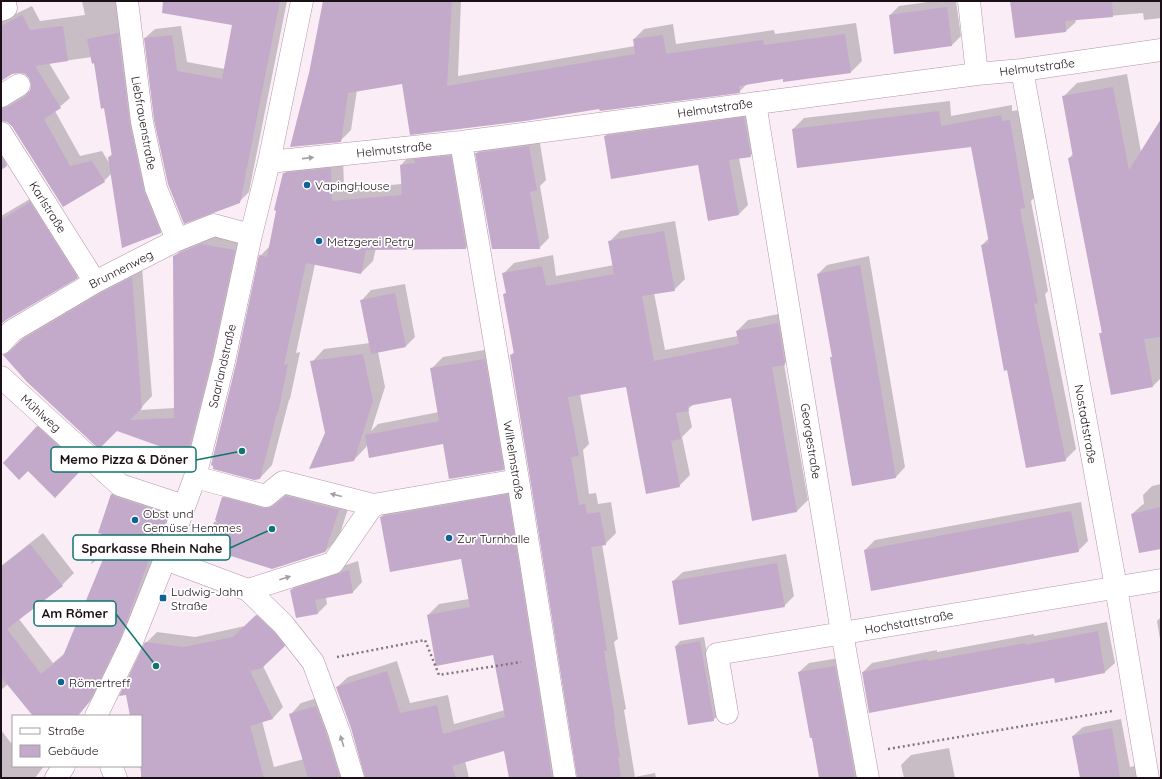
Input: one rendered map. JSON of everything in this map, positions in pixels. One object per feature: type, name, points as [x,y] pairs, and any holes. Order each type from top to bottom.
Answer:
[{"type":"street","points":[[1,10],[6,8],[4,1]]},
{"type":"street","name":"Liebfrauenstraße","points":[[127,1],[142,122],[156,188],[177,240]]},
{"type":"street","name":"Saarlandstraße","points":[[96,715],[131,644],[165,559],[195,477],[224,361],[251,235],[269,162],[302,1]]},
{"type":"street","points":[[969,1],[978,74]]},
{"type":"street","name":"Helmutstraße","points":[[269,162],[460,142],[978,74],[1022,70],[1161,50]]},
{"type":"street","name":"Nostadtstraße","points":[[1022,70],[1116,587],[1148,778]]},
{"type":"street","name":"Georgestraße","points":[[755,103],[842,633],[868,778]]},
{"type":"street","name":"Karlstraße","points":[[1,133],[95,282]]},
{"type":"street","name":"Wilhelmstraße","points":[[460,142],[518,480],[565,778]]},
{"type":"street","name":"Brunnenweg","points":[[1,343],[12,331],[95,282],[177,240],[214,225],[251,235]]},
{"type":"street","name":"Mühlweg","points":[[1,377],[120,485],[184,506]]},
{"type":"street","points":[[195,477],[266,496],[283,482],[373,505],[518,480]]},
{"type":"street","points":[[248,590],[333,563],[373,505]]},
{"type":"street","points":[[165,559],[248,590],[283,624],[313,662],[340,732],[353,778]]},
{"type":"street","name":"Hochstattstraße","points":[[727,713],[717,654],[1161,580]]},
{"type":"street","points":[[56,778],[63,767]]},
{"type":"street","points":[[111,767],[116,778]]},
{"type":"path","points":[[313,662],[425,640],[439,676],[546,657]]},
{"type":"path","points":[[864,753],[1136,707]]},
{"type":"building","points":[[163,1],[280,1],[240,203],[184,224],[168,184],[154,120],[144,38],[172,35],[177,71],[222,79],[232,25],[162,13]]},
{"type":"building","points":[[323,1],[452,1],[447,86],[635,54],[633,39],[663,35],[666,54],[763,40],[764,45],[845,34],[851,73],[783,82],[783,79],[739,86],[740,93],[600,111],[599,109],[525,121],[410,135],[402,84],[348,93],[341,142],[290,147],[309,73]]},
{"type":"building","points":[[1010,1],[1112,1],[1113,17],[1065,21],[1066,32],[1015,38]]},
{"type":"building","points":[[947,7],[952,46],[894,54],[889,15]]},
{"type":"building","points":[[22,15],[30,30],[63,26],[68,61],[35,66],[61,108],[44,119],[70,166],[92,161],[105,182],[63,207],[12,126],[7,122],[1,121],[1,108],[8,107],[26,96],[30,91],[31,85],[29,78],[25,74],[12,74],[1,81],[1,26]]},
{"type":"building","points":[[118,33],[130,125],[144,191],[161,233],[122,248],[108,157],[112,156],[104,108],[101,109],[94,63],[92,64],[87,39]]},
{"type":"building","points":[[1113,87],[1129,170],[1161,119],[1161,337],[1144,339],[1153,387],[1111,395],[1099,333],[1102,333],[1068,158],[1073,157],[1062,96]]},
{"type":"building","points":[[939,111],[941,126],[1001,115],[1002,121],[1010,120],[1025,208],[1020,209],[1038,303],[1034,304],[1066,461],[1026,468],[1007,370],[1004,371],[981,245],[989,243],[971,147],[797,168],[792,129]]},
{"type":"building","points":[[744,117],[751,157],[729,160],[739,215],[708,221],[698,165],[611,179],[604,136]]},
{"type":"building","points":[[529,146],[537,190],[530,192],[540,249],[492,249],[475,153]]},
{"type":"building","points":[[1,156],[7,166],[1,170]]},
{"type":"building","points":[[451,156],[466,249],[366,250],[361,274],[306,263],[284,365],[288,364],[278,413],[260,479],[254,480],[213,469],[213,466],[211,465],[236,364],[259,255],[267,257],[276,211],[274,210],[283,173],[331,168],[332,201],[402,195],[400,165],[415,163],[414,159]]},
{"type":"building","points":[[30,202],[78,278],[1,324],[1,220]]},
{"type":"building","points":[[664,231],[675,291],[642,296],[654,361],[739,344],[736,331],[778,323],[785,365],[772,367],[797,512],[752,521],[731,398],[688,406],[689,411],[676,413],[681,439],[671,441],[680,487],[646,494],[626,387],[568,397],[579,456],[571,457],[579,505],[585,504],[587,514],[600,512],[606,545],[591,547],[607,651],[604,651],[620,757],[618,757],[621,778],[577,778],[510,355],[514,354],[503,294],[506,293],[502,273],[542,266],[546,286],[614,274],[608,241]]},
{"type":"building","points":[[201,244],[235,250],[212,358],[187,456],[117,431],[99,449],[27,382],[3,355],[10,352],[20,341],[101,293],[132,277],[142,408],[130,420],[174,418],[173,256]]},
{"type":"building","points":[[860,265],[896,478],[852,486],[830,357],[832,357],[817,274]]},
{"type":"building","points":[[395,293],[406,347],[371,354],[360,300]]},
{"type":"building","points":[[363,354],[373,401],[354,461],[309,469],[325,433],[310,361]]},
{"type":"building","points":[[485,359],[504,470],[449,479],[443,444],[369,458],[365,435],[439,421],[430,368]]},
{"type":"building","points":[[37,426],[83,468],[55,498],[28,471],[19,480],[3,463]]},
{"type":"building","points":[[111,494],[168,514],[154,552],[152,551],[120,639],[89,702],[78,715],[32,715],[1,677],[1,567],[30,544],[63,586],[7,629],[41,674],[63,656],[106,552],[91,564],[102,534],[98,533]]},
{"type":"building","points":[[508,494],[552,778],[509,778],[504,751],[452,766],[456,778],[365,778],[351,728],[336,687],[387,671],[400,713],[437,705],[443,734],[505,717],[493,655],[436,666],[427,615],[470,607],[461,559],[390,572],[380,517]]},
{"type":"building","points":[[286,496],[339,510],[325,552],[272,569],[206,548],[214,522],[219,523],[215,520],[222,497],[268,508],[274,506]]},
{"type":"building","points":[[1161,507],[1161,549],[1139,553],[1131,514]]},
{"type":"building","points":[[1071,511],[1079,552],[871,591],[864,550]]},
{"type":"building","points":[[777,563],[785,607],[679,625],[672,581]]},
{"type":"building","points":[[349,570],[353,593],[315,600],[318,614],[296,618],[290,590]]},
{"type":"building","points":[[256,615],[274,632],[285,646],[262,668],[250,671],[273,719],[250,726],[264,778],[141,778],[142,715],[130,715],[126,695],[119,696],[145,642],[184,647],[233,637]]},
{"type":"building","points":[[1098,631],[1105,673],[1055,683],[1054,678],[869,713],[862,672],[927,659],[928,661]]},
{"type":"building","points":[[700,641],[714,721],[688,725],[675,646]]},
{"type":"building","points":[[835,666],[855,778],[819,778],[798,672]]},
{"type":"building","points":[[316,706],[340,778],[308,778],[289,714]]},
{"type":"building","points":[[1112,728],[1120,778],[1080,778],[1072,736]]},
{"type":"place","name":"VapingHouse","points":[[307,185]]},
{"type":"place","name":"Metzgerei Petry","points":[[319,241]]},
{"type":"place","name":"Memo Pizza & Döner","points":[[242,451]]},
{"type":"place","name":"Obst und Gemüse Hemmes","points":[[135,520]]},
{"type":"place","name":"Sparkasse Rhein Nahe","points":[[272,529]]},
{"type":"place","name":"Zur Turnhalle","points":[[449,538]]},
{"type":"place","name":"Ludwig-Jahn Straße","points":[[163,598]]},
{"type":"place","name":"Am Römer","points":[[156,666]]},
{"type":"place","name":"Römertreff","points":[[61,682]]}]
